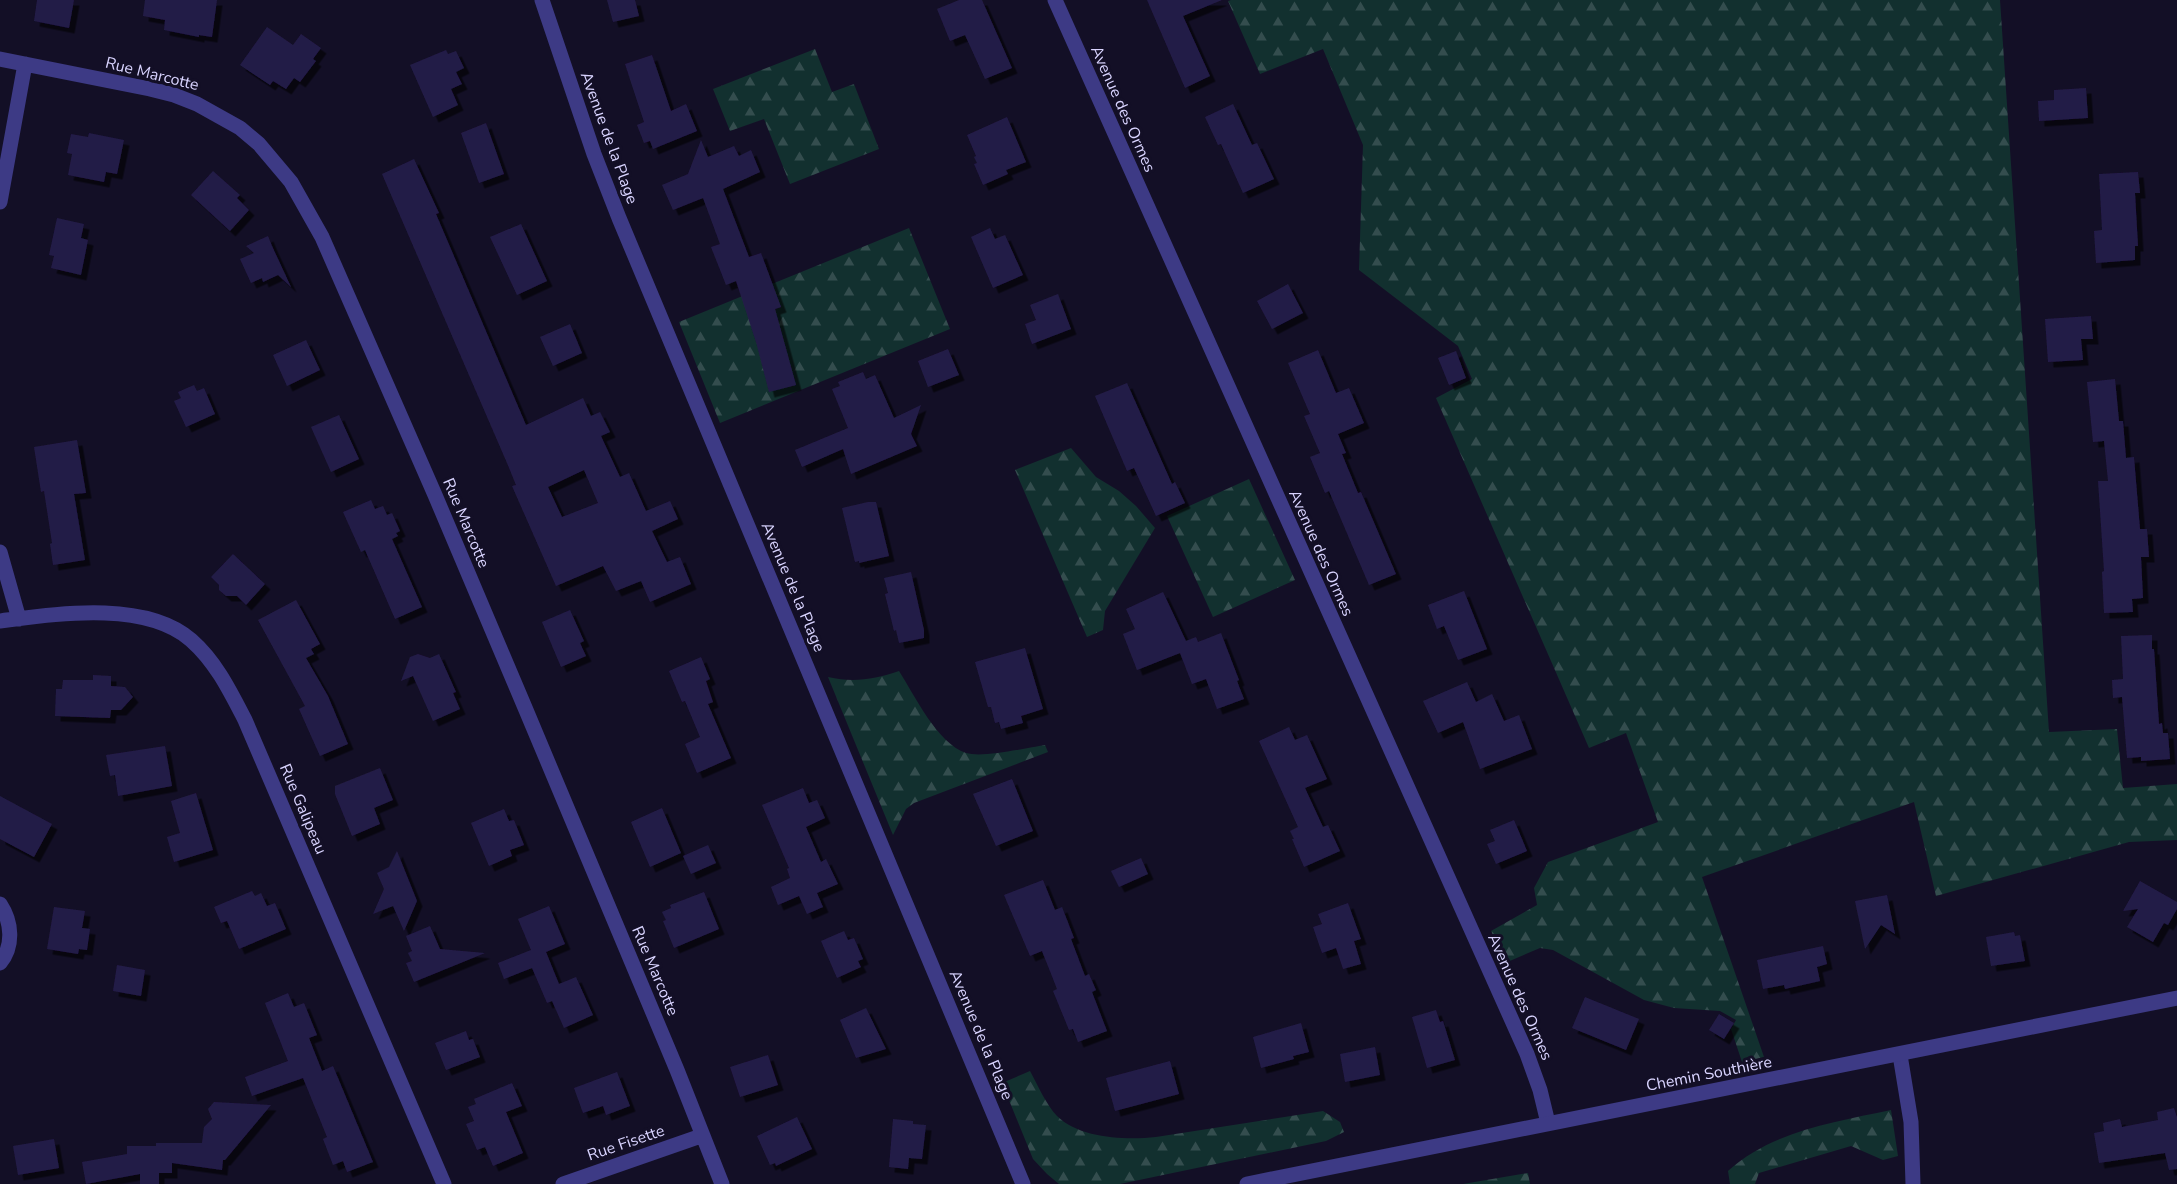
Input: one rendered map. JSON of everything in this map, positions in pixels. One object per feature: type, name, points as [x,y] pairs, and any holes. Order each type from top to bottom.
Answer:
[{"type":"street","name":"Avenue de la Plage","points":[[542,0],[594,154],[619,218],[1023,1184]]},
{"type":"street","name":"Avenue des Ormes","points":[[1055,0],[1527,1054],[1540,1090],[1548,1123]]},
{"type":"street","name":"Rue Marcotte","points":[[0,59],[166,93],[198,104],[226,119],[253,139],[276,162],[291,182],[331,256],[435,495],[672,1059],[722,1184]]},
{"type":"street","points":[[0,202],[25,64]]},
{"type":"street","points":[[0,552],[19,619]]},
{"type":"street","name":"Rue Galipeau","points":[[0,621],[82,614],[140,617],[158,621],[190,639],[217,670],[253,736],[444,1184]]},
{"type":"street","points":[[0,904],[8,919],[10,933],[8,946],[0,963]]},
{"type":"street","name":"Chemin Southière","points":[[1247,1184],[2177,998]]},
{"type":"street","points":[[1900,1055],[1911,1122],[1913,1184]]},
{"type":"street","name":"Rue Fisette","points":[[563,1184],[701,1136]]},
{"type":"green space","points":[[2000,0],[2049,732],[2117,729],[2123,788],[2177,784],[2177,840],[2129,842],[1936,896],[1914,802],[1702,877],[1764,1057],[1742,1062],[1731,1029],[1736,1020],[1720,1011],[1674,1008],[1644,1000],[1553,950],[1540,948],[1505,963],[1491,931],[1537,905],[1534,888],[1548,862],[1658,822],[1626,733],[1589,748],[1436,398],[1472,379],[1458,346],[1359,270],[1363,145],[1323,49],[1260,74],[1228,1]]},
{"type":"green space","points":[[815,49],[832,92],[854,84],[879,149],[790,184],[764,119],[730,131],[713,89]]},
{"type":"green space","points":[[909,228],[950,329],[720,423],[679,322]]},
{"type":"green space","points":[[1071,448],[1096,477],[1119,491],[1155,528],[1105,611],[1103,630],[1087,637],[1015,470]]},
{"type":"green space","points":[[1249,479],[1295,580],[1213,617],[1167,516]]},
{"type":"green space","points":[[899,671],[936,729],[955,748],[966,753],[983,754],[1045,745],[1048,752],[914,803],[906,809],[893,835],[828,677],[847,680],[864,679]]},
{"type":"green space","points":[[1030,1071],[1053,1112],[1067,1124],[1091,1134],[1118,1138],[1156,1137],[1323,1111],[1340,1122],[1344,1132],[1326,1141],[1120,1184],[1059,1184],[1033,1159],[1002,1083]]},
{"type":"green space","points":[[1891,1110],[1898,1156],[1883,1160],[1851,1146],[1759,1173],[1755,1184],[1730,1184],[1728,1171],[1745,1157],[1764,1146],[1826,1124]]},
{"type":"green space","points":[[1528,1173],[1530,1184],[1463,1184]]},
{"type":"building","points":[[37,0],[74,0],[69,28],[34,21]]},
{"type":"building","points":[[145,0],[217,0],[212,37],[199,35],[199,37],[164,30],[165,20],[143,16]]},
{"type":"building","points":[[607,0],[635,0],[639,16],[613,22]]},
{"type":"building","points":[[959,0],[982,0],[1012,68],[985,79],[965,35],[950,41],[937,9]]},
{"type":"building","points":[[1147,0],[1222,0],[1183,16],[1210,76],[1185,88]]},
{"type":"building","points":[[267,27],[293,45],[301,34],[321,48],[313,59],[316,61],[300,82],[294,78],[286,89],[273,81],[270,85],[240,65]]},
{"type":"building","points":[[446,50],[448,54],[456,51],[464,68],[456,72],[462,84],[451,89],[458,105],[433,117],[410,65]]},
{"type":"building","points":[[652,55],[671,111],[686,104],[697,131],[653,149],[650,141],[644,143],[637,125],[644,122],[625,64]]},
{"type":"building","points":[[2086,88],[2088,118],[2039,121],[2038,101],[2054,100],[2054,90]]},
{"type":"building","points":[[1233,104],[1252,145],[1257,143],[1274,179],[1243,193],[1221,144],[1218,145],[1205,117]]},
{"type":"building","points":[[1007,117],[1026,162],[1006,170],[1008,174],[983,185],[974,164],[977,163],[974,157],[976,156],[967,135]]},
{"type":"building","points":[[486,123],[504,174],[479,183],[461,133]]},
{"type":"building","points":[[89,133],[124,140],[117,174],[106,172],[104,182],[68,175],[72,154],[67,153],[71,134],[88,137]]},
{"type":"building","points":[[701,140],[708,157],[734,146],[739,156],[751,150],[760,172],[723,189],[749,257],[761,253],[781,307],[775,309],[796,385],[769,392],[736,281],[726,285],[711,247],[720,244],[703,198],[673,210],[662,185],[688,174]]},
{"type":"building","points":[[414,159],[439,213],[436,214],[526,425],[583,398],[591,416],[600,412],[610,432],[601,436],[620,477],[629,473],[646,511],[670,501],[678,519],[652,531],[667,562],[680,557],[691,584],[650,602],[641,581],[616,591],[603,566],[556,586],[512,486],[516,485],[507,463],[382,174]],"holes":[[[584,470],[598,503],[562,517],[548,487]]]},
{"type":"building","points":[[213,171],[240,195],[237,198],[249,210],[230,231],[191,195]]},
{"type":"building","points":[[2138,172],[2140,193],[2135,193],[2138,246],[2135,246],[2135,260],[2096,263],[2094,231],[2102,230],[2099,174]]},
{"type":"building","points":[[57,218],[84,224],[81,238],[88,240],[81,275],[51,268],[54,256],[49,255]]},
{"type":"building","points":[[521,224],[547,281],[517,295],[490,237]]},
{"type":"building","points":[[990,228],[995,239],[1005,235],[1023,275],[993,288],[971,237]]},
{"type":"building","points":[[268,236],[291,287],[278,275],[263,282],[262,278],[251,283],[240,259],[254,253],[246,246]]},
{"type":"building","points":[[1288,284],[1303,313],[1272,329],[1257,301]]},
{"type":"building","points":[[1058,294],[1071,329],[1032,344],[1025,324],[1036,320],[1030,305]]},
{"type":"building","points":[[2091,316],[2093,339],[2081,339],[2083,360],[2048,362],[2045,319]]},
{"type":"building","points":[[570,324],[582,353],[553,366],[540,337]]},
{"type":"building","points":[[306,340],[320,370],[287,386],[273,355]]},
{"type":"building","points":[[948,349],[959,375],[928,387],[918,361]]},
{"type":"building","points":[[1318,350],[1336,393],[1349,388],[1364,423],[1338,434],[1346,453],[1342,454],[1396,574],[1369,585],[1329,491],[1325,493],[1310,457],[1320,453],[1304,416],[1310,414],[1288,363]]},
{"type":"building","points":[[1456,351],[1466,378],[1449,385],[1438,358]]},
{"type":"building","points":[[863,372],[866,379],[875,375],[894,418],[921,405],[911,434],[917,446],[851,474],[843,449],[802,467],[795,450],[848,428],[832,389],[840,386],[838,382]]},
{"type":"building","points":[[2115,379],[2119,421],[2123,421],[2126,458],[2134,457],[2140,529],[2147,529],[2149,557],[2141,557],[2143,598],[2132,599],[2133,612],[2104,613],[2102,572],[2104,571],[2098,481],[2108,481],[2104,441],[2093,442],[2087,382]]},
{"type":"building","points":[[1127,383],[1172,484],[1175,482],[1185,503],[1156,516],[1134,468],[1127,471],[1095,396]]},
{"type":"building","points":[[194,385],[197,391],[204,388],[215,414],[186,427],[174,401],[181,398],[178,392]]},
{"type":"building","points":[[339,415],[359,459],[331,472],[311,427]]},
{"type":"building","points":[[77,440],[86,493],[74,494],[85,560],[53,565],[44,491],[41,492],[34,447]]},
{"type":"building","points":[[371,500],[375,509],[383,506],[387,515],[392,513],[400,531],[396,533],[398,536],[392,539],[422,607],[395,619],[365,550],[361,552],[343,512]]},
{"type":"building","points":[[876,502],[889,556],[859,563],[859,561],[855,562],[842,508]]},
{"type":"building","points":[[233,554],[265,584],[246,605],[237,596],[226,596],[211,577]]},
{"type":"building","points":[[911,572],[924,638],[899,643],[885,594],[888,593],[884,578]]},
{"type":"building","points":[[1464,591],[1487,649],[1458,660],[1444,626],[1437,629],[1428,605]]},
{"type":"building","points":[[1163,592],[1186,641],[1196,637],[1198,642],[1221,633],[1244,699],[1217,709],[1206,679],[1192,684],[1180,653],[1137,670],[1123,634],[1135,629],[1126,609]]},
{"type":"building","points":[[296,600],[320,644],[311,649],[314,654],[306,658],[328,696],[348,744],[320,756],[299,709],[305,706],[258,620]]},
{"type":"building","points":[[570,610],[584,641],[580,643],[586,656],[561,667],[542,622]]},
{"type":"building","points":[[2152,635],[2159,724],[2162,723],[2163,733],[2168,733],[2170,759],[2141,761],[2141,757],[2127,758],[2122,697],[2113,698],[2112,680],[2123,679],[2121,636]]},
{"type":"building","points":[[1025,648],[1043,709],[1021,716],[1023,723],[1001,729],[999,722],[995,723],[991,707],[988,707],[975,662]]},
{"type":"building","points":[[418,654],[430,658],[439,654],[456,692],[453,693],[460,709],[433,721],[413,676],[401,681],[410,657]]},
{"type":"building","points":[[701,657],[710,679],[706,681],[713,702],[708,704],[731,758],[697,773],[685,744],[700,737],[669,671]]},
{"type":"building","points":[[93,675],[111,676],[111,686],[125,687],[133,697],[121,710],[111,710],[110,718],[55,716],[56,689],[62,689],[63,680],[93,680]]},
{"type":"building","points":[[1467,682],[1476,702],[1492,694],[1504,721],[1519,715],[1532,749],[1480,769],[1463,722],[1438,733],[1423,701]]},
{"type":"building","points":[[1289,727],[1295,740],[1307,735],[1327,779],[1305,788],[1323,827],[1328,825],[1340,851],[1304,867],[1290,831],[1298,827],[1259,741]]},
{"type":"building","points":[[165,746],[172,786],[118,796],[115,775],[110,776],[106,755]]},
{"type":"building","points":[[380,768],[393,800],[374,808],[380,824],[352,836],[335,794],[335,786]]},
{"type":"building","points":[[1012,779],[1033,831],[996,846],[973,794]]},
{"type":"building","points":[[803,788],[809,803],[817,800],[825,818],[806,827],[821,862],[826,859],[838,884],[817,893],[823,907],[807,914],[799,896],[778,905],[771,887],[790,878],[787,869],[789,868],[762,805]]},
{"type":"building","points":[[196,793],[213,850],[174,862],[167,837],[180,833],[171,801]]},
{"type":"building","points":[[0,796],[52,824],[34,857],[0,839]]},
{"type":"building","points":[[662,808],[681,853],[650,867],[631,822]]},
{"type":"building","points":[[504,809],[509,821],[514,820],[524,845],[510,850],[512,856],[489,866],[471,823]]},
{"type":"building","points":[[1514,820],[1527,851],[1496,864],[1487,844],[1495,841],[1490,830]]},
{"type":"building","points":[[708,845],[716,863],[691,874],[683,856]]},
{"type":"building","points":[[397,851],[417,901],[404,931],[393,906],[373,914],[384,889],[377,873],[389,867]]},
{"type":"building","points":[[1141,858],[1148,874],[1119,887],[1111,871]]},
{"type":"building","points":[[1043,880],[1055,910],[1062,907],[1085,976],[1089,974],[1096,990],[1092,992],[1107,1031],[1078,1042],[1073,1029],[1069,1030],[1053,991],[1057,989],[1042,951],[1030,956],[1004,895]]},
{"type":"building","points":[[2140,881],[2177,902],[2177,909],[2168,925],[2164,923],[2153,942],[2127,927],[2138,909],[2123,911]]},
{"type":"building","points":[[252,891],[255,896],[261,893],[267,906],[275,903],[286,929],[239,949],[227,921],[221,923],[214,907]]},
{"type":"building","points":[[704,892],[719,929],[674,948],[663,921],[666,920],[662,912],[671,908],[670,905]]},
{"type":"building","points":[[1887,895],[1895,934],[1881,925],[1865,949],[1855,901]]},
{"type":"building","points":[[1348,903],[1361,939],[1354,941],[1361,964],[1343,969],[1336,948],[1322,953],[1313,927],[1322,924],[1318,914]]},
{"type":"building","points":[[549,906],[565,944],[546,952],[559,984],[576,977],[593,1015],[564,1028],[552,1001],[547,1003],[532,968],[504,979],[498,963],[531,950],[518,919]]},
{"type":"building","points":[[54,907],[85,911],[82,928],[90,929],[87,950],[79,949],[78,954],[47,949]]},
{"type":"building","points":[[430,926],[440,949],[485,953],[414,982],[406,963],[412,961],[408,953],[412,951],[406,936]]},
{"type":"building","points":[[844,931],[848,940],[854,938],[863,959],[858,961],[861,967],[837,978],[821,941]]},
{"type":"building","points":[[2014,932],[2015,936],[2020,935],[2025,961],[1991,966],[1986,937]]},
{"type":"building","points":[[1823,946],[1827,964],[1817,967],[1820,981],[1785,989],[1784,985],[1763,989],[1757,960]]},
{"type":"building","points":[[117,965],[145,970],[141,996],[113,991]]},
{"type":"building","points":[[288,993],[294,1007],[304,1003],[317,1035],[309,1038],[322,1071],[333,1066],[373,1162],[347,1172],[343,1161],[333,1165],[323,1139],[327,1137],[303,1078],[252,1096],[245,1077],[288,1061],[265,1003]]},
{"type":"building","points":[[1585,997],[1639,1019],[1626,1050],[1572,1028]]},
{"type":"building","points":[[866,1008],[886,1049],[856,1058],[840,1020]]},
{"type":"building","points":[[1436,1010],[1440,1022],[1443,1021],[1455,1060],[1427,1068],[1412,1017]]},
{"type":"building","points":[[1719,1014],[1734,1023],[1724,1039],[1709,1030]]},
{"type":"building","points":[[1301,1023],[1309,1052],[1293,1056],[1294,1059],[1261,1068],[1253,1037]]},
{"type":"building","points":[[466,1031],[469,1040],[473,1039],[480,1057],[446,1070],[435,1043]]},
{"type":"building","points":[[1375,1047],[1380,1075],[1345,1082],[1340,1054]]},
{"type":"building","points":[[768,1055],[778,1085],[740,1097],[730,1067]]},
{"type":"building","points":[[1170,1061],[1179,1094],[1115,1111],[1106,1078]]},
{"type":"building","points":[[617,1072],[630,1106],[606,1115],[603,1106],[583,1113],[574,1088]]},
{"type":"building","points":[[512,1083],[522,1106],[506,1112],[523,1153],[493,1166],[485,1147],[477,1150],[466,1124],[474,1121],[468,1107],[476,1104],[474,1099]]},
{"type":"building","points":[[214,1102],[271,1105],[223,1160],[222,1170],[172,1163],[172,1173],[159,1173],[159,1184],[140,1184],[140,1174],[86,1184],[82,1162],[127,1154],[127,1146],[156,1146],[156,1143],[202,1143],[204,1127],[212,1119],[208,1109]]},
{"type":"building","points":[[2174,1108],[2177,1117],[2177,1169],[2169,1170],[2165,1153],[2099,1163],[2094,1133],[2104,1131],[2103,1123],[2120,1119],[2122,1127],[2158,1120],[2157,1112]]},
{"type":"building","points":[[797,1117],[812,1149],[776,1166],[775,1163],[770,1165],[757,1136]]},
{"type":"building","points":[[893,1119],[926,1125],[922,1159],[909,1158],[908,1169],[889,1167]]},
{"type":"building","points":[[54,1139],[59,1168],[18,1175],[13,1146]]}]
